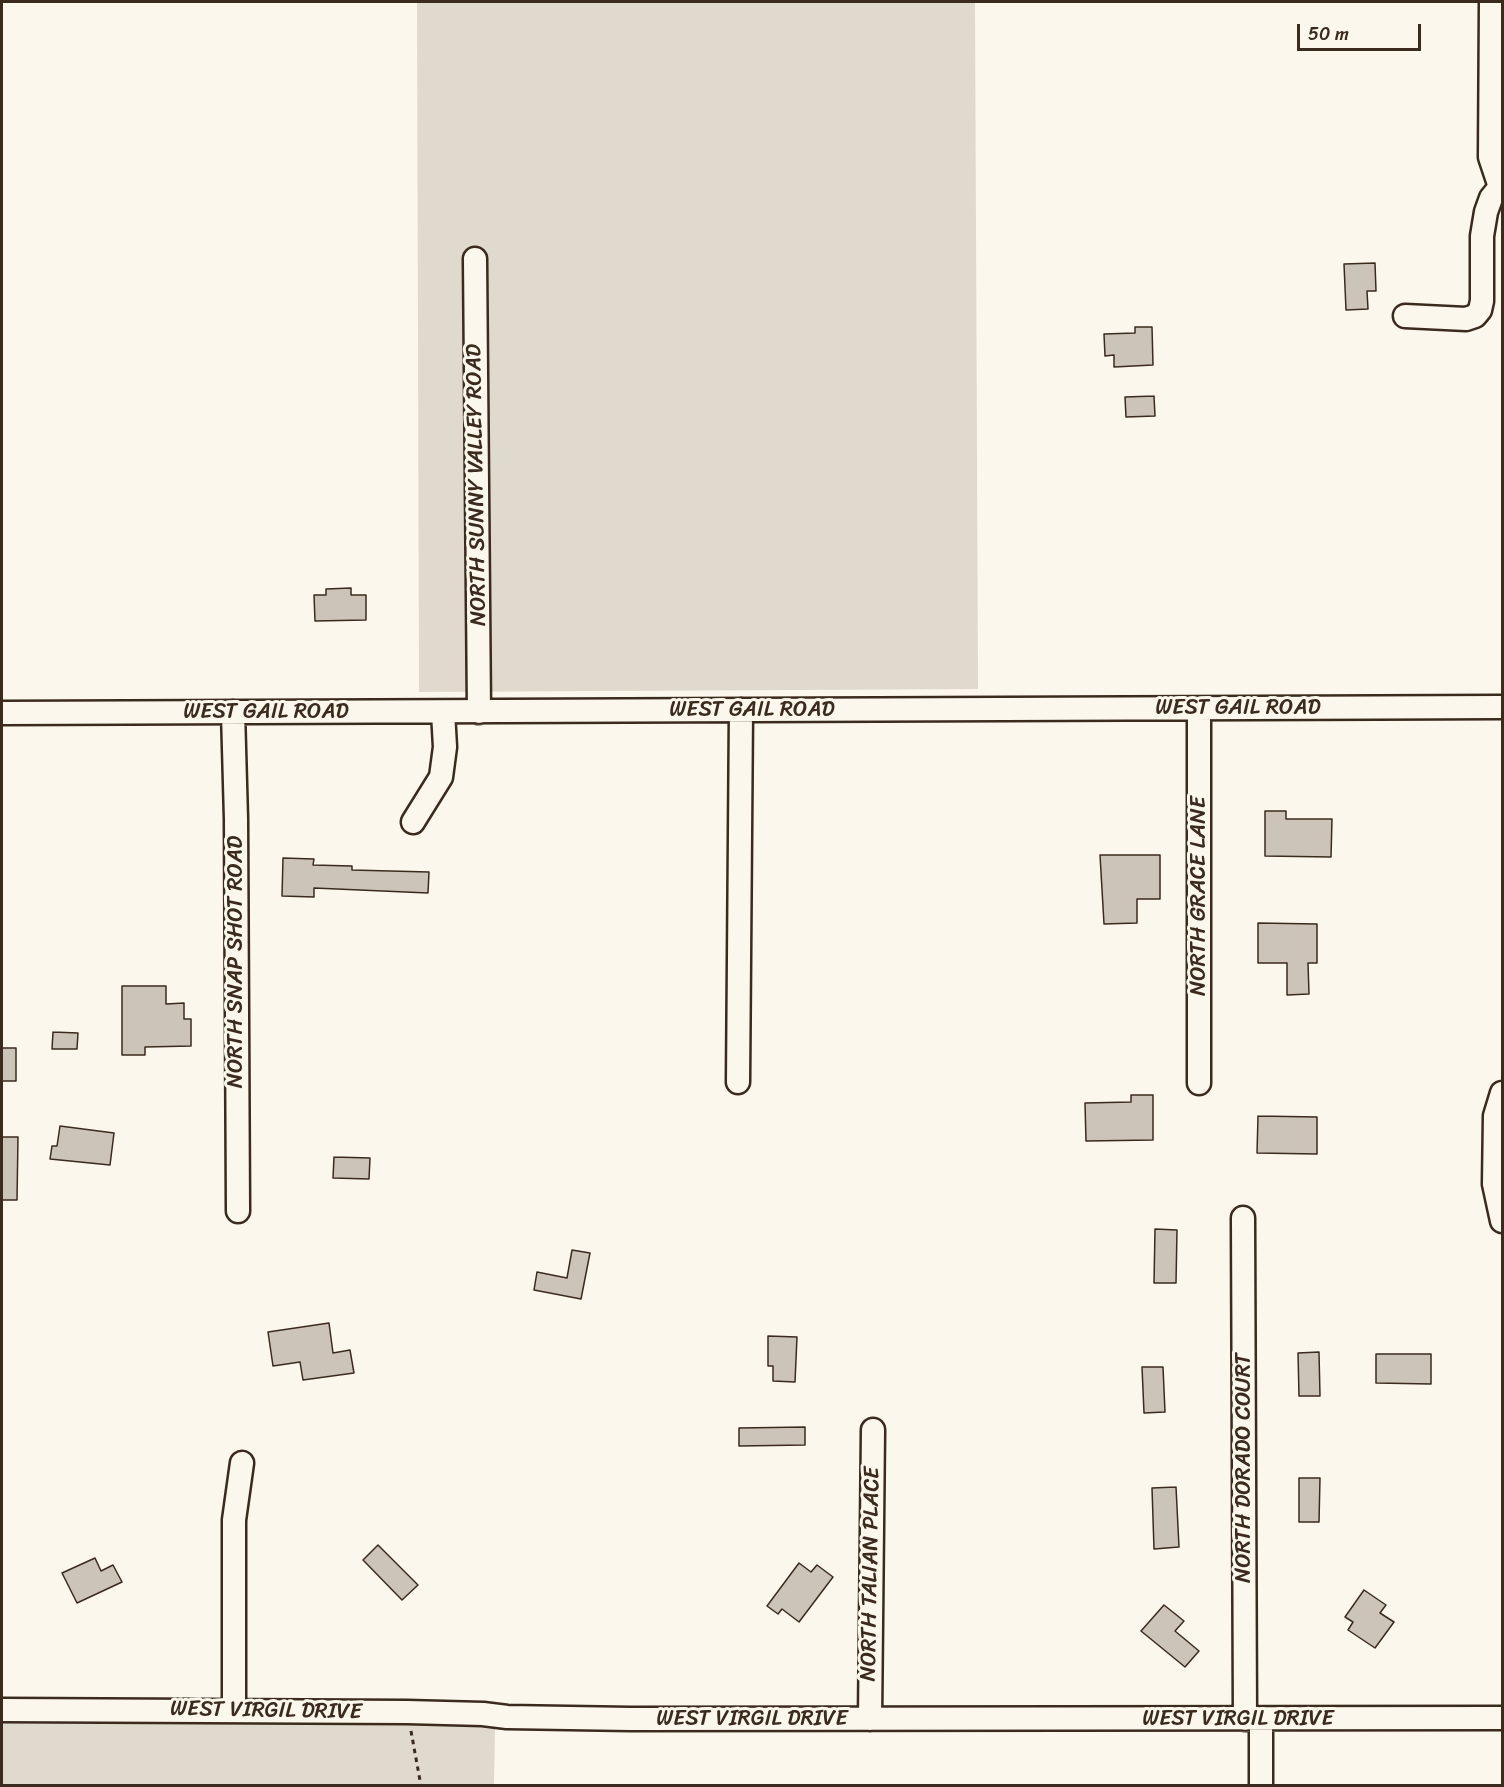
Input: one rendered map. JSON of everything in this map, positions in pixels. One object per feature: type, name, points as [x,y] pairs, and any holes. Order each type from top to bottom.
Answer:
[{"type":"street","points":[[1405,316],[1466,319],[1475,316],[1480,310],[1486,212],[1491,198],[1501,187],[1490,157],[1491,2]]},
{"type":"street","name":"NORTH SUNNY VALLEY ROAD","points":[[475,259],[479,712]]},
{"type":"street","name":"WEST GAIL ROAD","points":[[2,713],[1503,707]]},
{"type":"street","name":"NORTH GRACE LANE","points":[[1199,708],[1199,1083]]},
{"type":"street","points":[[738,1082],[741,710]]},
{"type":"street","name":"NORTH SNAP SHOT ROAD","points":[[233,712],[236,819],[238,1211]]},
{"type":"street","points":[[413,822],[441,777],[445,747],[443,712]]},
{"type":"street","points":[[1503,1093],[1496,1116],[1494,1184],[1503,1221]]},
{"type":"street","name":"NORTH DORADO COURT","points":[[1243,1218],[1253,1719],[1261,1785]]},
{"type":"street","name":"NORTH TALIAN PLACE","points":[[870,1719],[873,1430]]},
{"type":"street","points":[[234,1710],[234,1520],[242,1463]]},
{"type":"street","name":"WEST VIRGIL DRIVE","points":[[2,1710],[407,1712],[507,1717],[631,1719],[1503,1718]]},
{"type":"path","points":[[407,1712],[421,1785]]},
{"type":"shaded area","points":[[417,2],[975,2],[978,689],[419,692]]},
{"type":"shaded area","points":[[2,1712],[484,1719],[495,1728],[494,1785],[2,1785]]},
{"type":"building","points":[[1375,263],[1376,291],[1367,291],[1368,309],[1346,310],[1344,264]]},
{"type":"building","points":[[1135,327],[1152,327],[1153,365],[1114,367],[1114,355],[1105,356],[1104,334],[1135,333]]},
{"type":"building","points":[[1154,396],[1155,416],[1126,417],[1125,397]]},
{"type":"building","points":[[351,588],[351,595],[366,595],[366,620],[315,621],[314,595],[326,595],[326,589]]},
{"type":"building","points":[[1265,811],[1286,811],[1286,819],[1332,819],[1331,857],[1265,856]]},
{"type":"building","points":[[1100,855],[1160,855],[1160,899],[1137,899],[1137,923],[1104,924]]},
{"type":"building","points":[[283,858],[314,859],[313,865],[352,866],[352,870],[429,872],[428,893],[314,888],[314,897],[282,896]]},
{"type":"building","points":[[1258,923],[1317,924],[1317,963],[1308,963],[1309,994],[1287,995],[1287,963],[1258,963]]},
{"type":"building","points":[[122,986],[166,986],[166,1004],[184,1003],[184,1019],[191,1019],[191,1046],[145,1047],[145,1055],[122,1055]]},
{"type":"building","points":[[53,1032],[78,1033],[77,1049],[52,1049]]},
{"type":"building","points":[[2,1048],[16,1048],[16,1081],[2,1081]]},
{"type":"building","points":[[1131,1095],[1153,1095],[1153,1140],[1086,1141],[1085,1103],[1131,1102]]},
{"type":"building","points":[[1258,1116],[1317,1117],[1317,1154],[1257,1153]]},
{"type":"building","points":[[60,1126],[114,1133],[110,1165],[50,1159],[52,1146],[57,1146]]},
{"type":"building","points":[[2,1137],[18,1137],[17,1200],[2,1200]]},
{"type":"building","points":[[334,1157],[370,1158],[369,1179],[333,1178]]},
{"type":"building","points":[[1155,1229],[1177,1230],[1176,1283],[1154,1283]]},
{"type":"building","points":[[572,1250],[590,1253],[581,1299],[534,1290],[537,1272],[567,1278]]},
{"type":"building","points":[[329,1323],[333,1353],[350,1350],[354,1373],[303,1380],[300,1362],[273,1366],[268,1332]]},
{"type":"building","points":[[768,1336],[797,1337],[795,1382],[773,1381],[773,1366],[768,1366]]},
{"type":"building","points":[[1319,1352],[1320,1396],[1299,1396],[1298,1353]]},
{"type":"building","points":[[1376,1354],[1431,1354],[1431,1384],[1376,1383]]},
{"type":"building","points":[[1142,1367],[1163,1367],[1165,1412],[1144,1413]]},
{"type":"building","points":[[805,1427],[805,1445],[739,1446],[739,1428]]},
{"type":"building","points":[[1299,1478],[1320,1478],[1319,1522],[1299,1522]]},
{"type":"building","points":[[1176,1487],[1179,1547],[1154,1549],[1152,1488]]},
{"type":"building","points":[[378,1545],[418,1585],[402,1600],[363,1560]]},
{"type":"building","points":[[95,1558],[101,1571],[113,1565],[122,1582],[77,1603],[62,1573]]},
{"type":"building","points":[[799,1563],[811,1572],[817,1565],[833,1577],[799,1622],[782,1609],[778,1614],[767,1606]]},
{"type":"building","points":[[1364,1590],[1386,1605],[1380,1613],[1394,1622],[1375,1648],[1348,1630],[1353,1622],[1345,1617]]},
{"type":"building","points":[[1164,1605],[1184,1621],[1175,1631],[1199,1651],[1185,1667],[1141,1631]]}]
